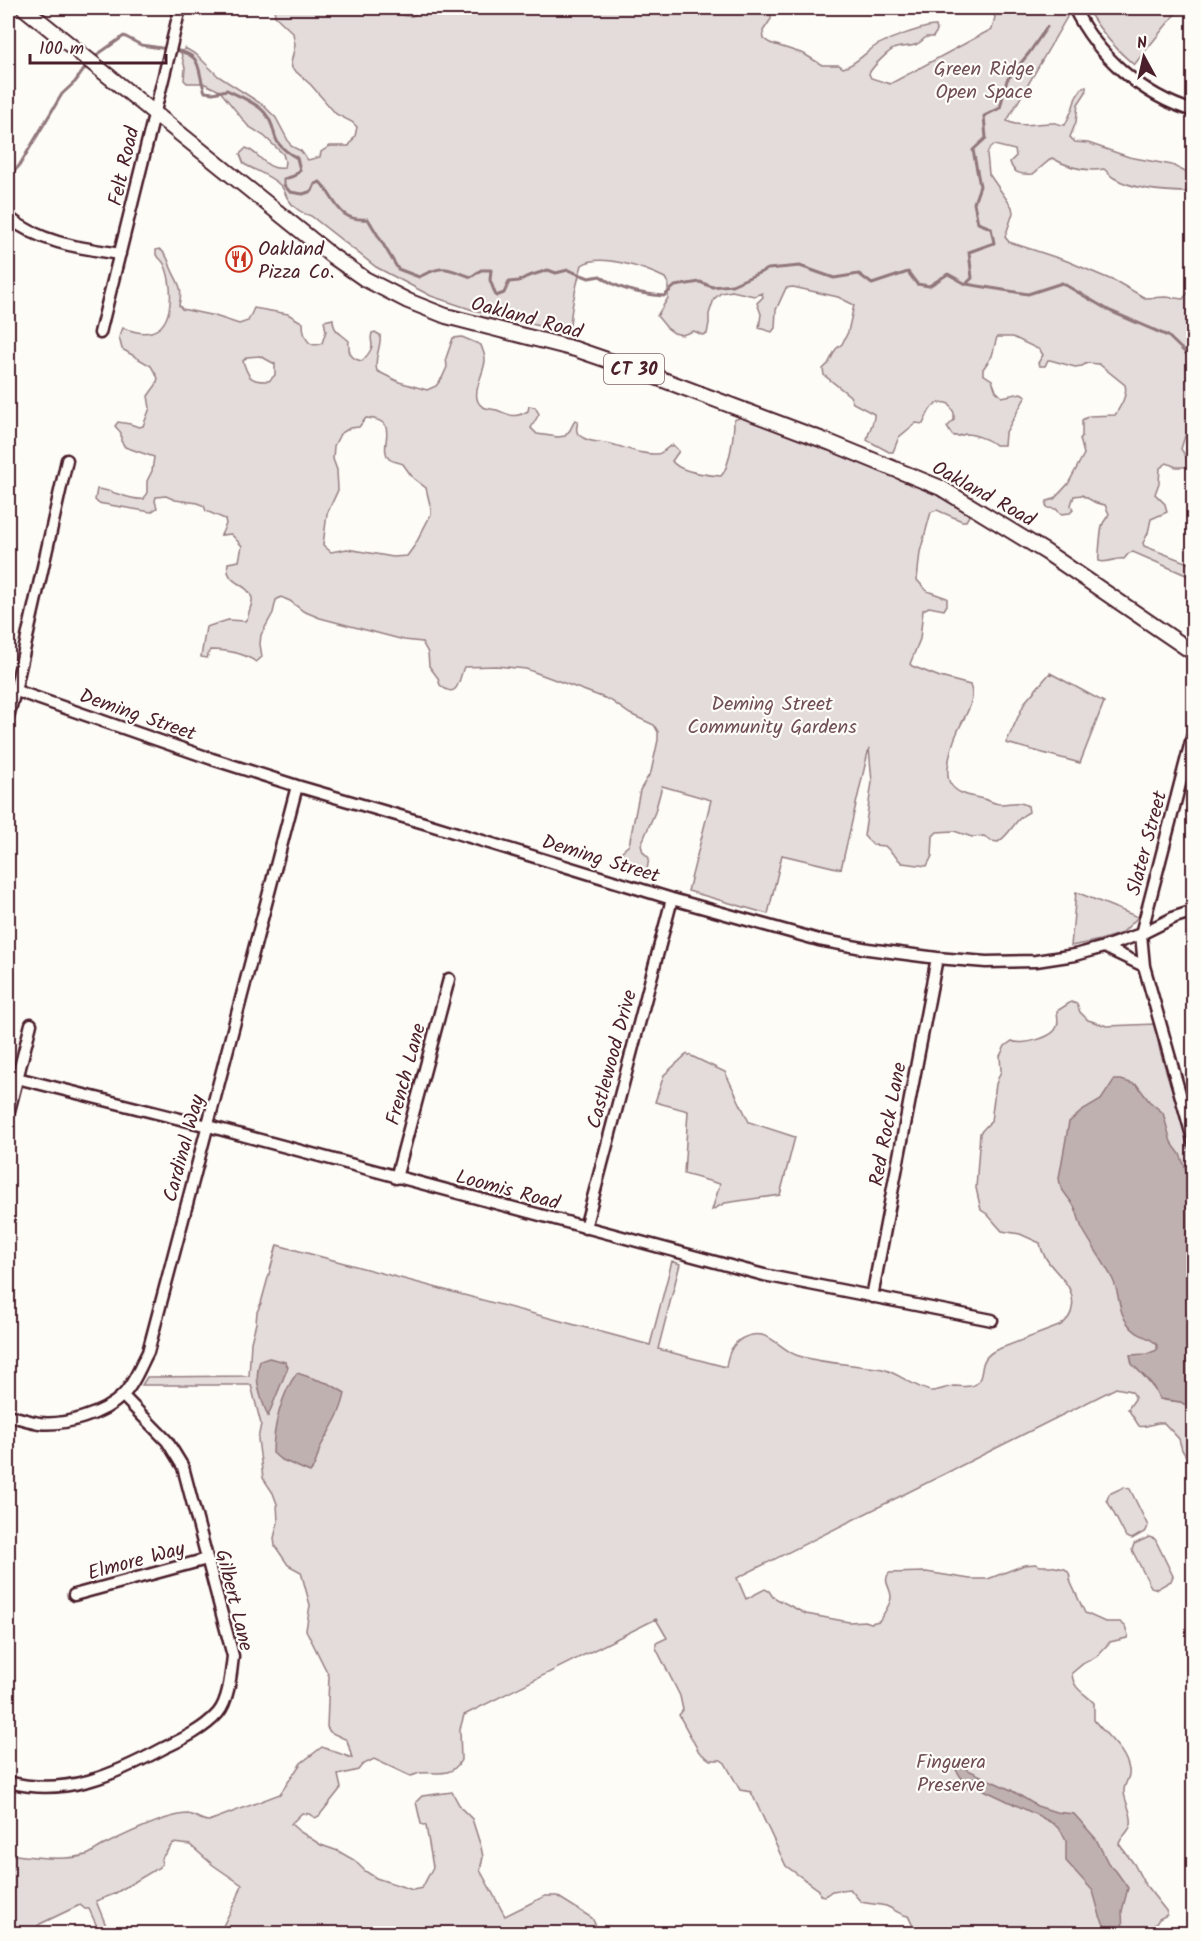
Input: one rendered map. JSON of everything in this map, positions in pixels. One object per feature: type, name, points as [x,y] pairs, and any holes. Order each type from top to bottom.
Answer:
[{"type":"main road","name":"Oakland Road","points":[[24,8],[364,279],[403,299],[446,316],[575,349],[645,373],[831,443],[941,488],[1046,552],[1194,653]]},
{"type":"street","name":"Felt Road","points":[[100,333],[180,8]]},
{"type":"street","points":[[1074,8],[1101,50],[1143,88],[1194,111]]},
{"type":"street","points":[[8,217],[21,228],[40,237],[79,248],[120,254]]},
{"type":"street","points":[[8,717],[11,689],[68,460]]},
{"type":"street","name":"Deming Street","points":[[11,689],[297,786],[819,940],[937,958],[986,962],[1036,961],[1075,955],[1104,947],[1194,911]]},
{"type":"street","name":"Slater Street","points":[[1194,730],[1141,934],[1144,966],[1194,1143]]},
{"type":"street","name":"Cardinal Way","points":[[8,1415],[41,1423],[62,1422],[82,1418],[101,1410],[123,1396],[148,1352],[297,786]]},
{"type":"street","name":"Castlewood Drive","points":[[585,1228],[672,898]]},
{"type":"street","points":[[1104,947],[1144,966]]},
{"type":"street","name":"Red Rock Lane","points":[[872,1297],[937,958]]},
{"type":"street","name":"French Lane","points":[[396,1178],[449,979]]},
{"type":"street","points":[[8,1115],[32,1024]]},
{"type":"street","name":"Loomis Road","points":[[17,1078],[208,1126],[764,1275],[992,1320]]},
{"type":"street","name":"Gilbert Lane","points":[[8,1782],[22,1786],[46,1787],[74,1785],[106,1777],[195,1732],[219,1712],[230,1684],[234,1656],[183,1467],[167,1441],[123,1396]]},
{"type":"street","name":"Elmore Way","points":[[74,1595],[207,1559]]},
{"type":"green space","name":"Green Ridge Open Space","points":[[274,8],[379,8],[410,16],[415,15],[416,8],[742,8],[756,11],[771,8],[771,19],[763,31],[764,39],[804,54],[822,65],[839,65],[843,68],[886,41],[936,26],[937,31],[933,37],[926,37],[915,45],[893,49],[873,68],[869,74],[871,78],[890,84],[992,29],[995,17],[990,8],[1063,8],[1067,17],[1007,121],[1019,125],[1055,123],[1065,125],[1076,97],[1086,86],[1086,92],[1078,104],[1076,122],[1070,137],[1075,142],[1088,143],[1129,157],[1172,165],[1193,176],[1193,192],[1164,191],[1132,186],[1113,177],[1104,169],[1077,168],[1052,158],[1033,174],[1022,174],[1013,169],[1010,162],[1016,156],[1015,150],[994,145],[987,154],[989,174],[1012,207],[1013,213],[1005,237],[1009,242],[1067,261],[1119,283],[1145,298],[1183,299],[1193,286],[1193,406],[1188,415],[1191,430],[1185,436],[1181,449],[1187,458],[1188,467],[1176,467],[1167,463],[1160,468],[1159,483],[1155,494],[1165,504],[1167,512],[1151,519],[1143,543],[1144,546],[1193,565],[1193,578],[1133,552],[1124,559],[1099,561],[1102,526],[1109,514],[1105,505],[1082,495],[1074,496],[1071,505],[1073,510],[1070,513],[1061,514],[1046,505],[1047,501],[1054,499],[1068,484],[1084,454],[1080,439],[1082,420],[1089,416],[1115,415],[1123,401],[1125,385],[1099,364],[1087,363],[1075,367],[1048,360],[1045,366],[1040,366],[1038,363],[1043,355],[1040,350],[1013,337],[997,337],[992,356],[983,369],[983,374],[992,380],[996,391],[1002,397],[1021,393],[1026,396],[1005,434],[1004,445],[995,445],[986,439],[969,434],[952,435],[947,427],[954,420],[954,413],[949,404],[939,403],[932,407],[923,424],[916,423],[899,437],[893,452],[889,452],[867,440],[874,414],[853,403],[850,396],[824,375],[823,369],[848,332],[854,305],[838,297],[793,287],[786,288],[776,310],[775,328],[772,332],[759,328],[761,314],[757,303],[763,297],[762,293],[754,296],[732,291],[721,293],[714,299],[709,314],[707,334],[702,335],[694,331],[682,335],[667,328],[657,316],[668,298],[668,283],[665,278],[624,263],[590,261],[582,265],[571,311],[570,327],[566,331],[560,331],[473,310],[431,296],[376,267],[311,216],[295,207],[277,182],[244,164],[240,154],[246,148],[272,167],[284,168],[285,161],[283,154],[264,136],[248,126],[220,91],[203,83],[187,83],[184,80],[185,68],[181,53],[185,48],[197,55],[218,76],[263,105],[276,118],[291,146],[301,151],[308,160],[320,157],[321,152],[330,146],[349,146],[357,127],[336,114],[311,85],[292,68],[295,45],[293,33],[275,16]]},
{"type":"green space","points":[[1086,8],[1180,8],[1134,65],[1096,24]]},
{"type":"green space","name":"Deming Street Community Gardens","points":[[156,250],[161,250],[168,260],[180,289],[179,305],[182,309],[239,324],[248,321],[254,308],[288,314],[303,323],[305,336],[313,345],[322,343],[326,331],[324,321],[333,319],[336,330],[349,341],[351,354],[355,359],[362,361],[368,355],[372,346],[371,335],[375,332],[380,335],[377,371],[399,382],[427,390],[436,386],[447,367],[446,358],[453,338],[462,337],[481,345],[485,364],[477,391],[479,403],[483,407],[512,415],[528,411],[529,406],[535,407],[539,414],[531,428],[537,434],[565,436],[575,420],[578,421],[578,433],[583,438],[651,454],[659,453],[673,445],[679,451],[672,461],[676,465],[694,472],[721,476],[729,458],[734,420],[739,418],[937,490],[966,510],[969,516],[966,521],[962,521],[937,510],[931,512],[920,552],[917,580],[927,591],[947,598],[947,605],[944,610],[929,607],[923,610],[920,639],[910,664],[940,677],[970,685],[971,704],[955,738],[949,758],[948,778],[953,787],[962,793],[995,803],[1024,804],[1028,806],[1029,812],[1020,818],[998,842],[991,841],[984,836],[972,837],[954,831],[937,832],[933,836],[932,856],[927,866],[902,863],[885,846],[873,845],[864,836],[872,782],[869,748],[841,869],[782,855],[768,914],[688,891],[711,800],[662,786],[655,812],[641,845],[643,852],[649,858],[647,870],[621,867],[622,851],[629,845],[640,790],[651,772],[658,732],[654,725],[630,714],[610,700],[526,669],[496,666],[464,667],[455,689],[446,690],[440,685],[429,666],[428,653],[422,642],[404,640],[320,618],[303,611],[281,597],[276,600],[273,613],[261,635],[262,657],[256,662],[240,654],[222,651],[210,650],[207,658],[201,657],[206,627],[228,620],[245,621],[252,602],[250,593],[233,580],[228,570],[228,563],[239,561],[242,546],[231,534],[221,535],[226,524],[225,519],[206,511],[204,506],[198,503],[175,500],[166,496],[156,497],[157,508],[151,512],[98,503],[95,500],[97,489],[139,499],[144,499],[147,492],[147,481],[152,471],[154,457],[125,447],[121,441],[121,433],[115,426],[118,422],[143,426],[150,408],[148,396],[158,378],[151,366],[122,349],[119,337],[123,328],[144,333],[151,332],[159,328],[168,313],[170,283],[164,265],[156,255]],"holes":[[[260,356],[275,364],[275,375],[269,381],[258,381],[248,375],[243,361],[247,357]],[[366,418],[384,423],[387,434],[386,453],[389,459],[403,464],[413,478],[426,488],[431,514],[407,556],[393,557],[347,549],[331,552],[323,545],[327,514],[338,490],[337,470],[333,459],[334,446],[340,434],[350,428],[359,427]]]},
{"type":"green space","points":[[1050,673],[1104,702],[1080,763],[1006,743],[1025,702]]},
{"type":"green space","points":[[1076,892],[1138,917],[1122,933],[1071,946]]},
{"type":"green space","name":"Finguera Preserve","points":[[1071,1002],[1077,1004],[1080,1012],[1088,1020],[1107,1026],[1155,1024],[1160,1051],[1184,1128],[1193,1167],[1194,1349],[1143,1375],[1163,1400],[1181,1402],[1193,1411],[1193,1467],[1182,1450],[1179,1439],[1164,1423],[1139,1426],[1128,1409],[1135,1399],[1133,1393],[1116,1388],[737,1578],[746,1599],[765,1589],[773,1597],[806,1614],[849,1622],[871,1623],[879,1621],[890,1601],[891,1594],[886,1580],[889,1573],[926,1572],[970,1579],[988,1579],[1024,1565],[1036,1564],[1065,1569],[1069,1573],[1071,1583],[1085,1613],[1105,1622],[1120,1622],[1125,1626],[1128,1635],[1127,1638],[1110,1642],[1096,1657],[1072,1673],[1074,1683],[1094,1703],[1094,1720],[1120,1749],[1127,1762],[1129,1773],[1124,1792],[1131,1824],[1119,1844],[1134,1864],[1144,1883],[1167,1912],[1167,1915],[1159,1919],[1150,1933],[947,1934],[938,1928],[921,1933],[916,1930],[908,1916],[886,1906],[861,1902],[850,1889],[832,1891],[825,1896],[820,1895],[819,1890],[786,1866],[751,1792],[740,1790],[725,1763],[721,1760],[710,1760],[699,1752],[679,1715],[683,1710],[680,1696],[656,1648],[656,1643],[667,1638],[656,1619],[464,1715],[460,1729],[461,1760],[452,1770],[410,1776],[374,1759],[362,1765],[358,1770],[338,1775],[341,1788],[319,1816],[315,1818],[302,1813],[291,1824],[321,1845],[354,1860],[376,1878],[413,1890],[422,1888],[433,1867],[426,1826],[421,1824],[416,1802],[422,1796],[452,1792],[461,1808],[472,1819],[483,1857],[480,1870],[505,1916],[545,1896],[557,1896],[592,1918],[598,1930],[603,1933],[222,1933],[222,1928],[242,1885],[213,1865],[190,1845],[173,1843],[161,1859],[162,1864],[158,1868],[114,1894],[96,1901],[109,1933],[100,1933],[89,1909],[80,1905],[40,1924],[30,1933],[8,1933],[8,1854],[47,1858],[77,1857],[88,1854],[156,1821],[188,1814],[209,1821],[280,1794],[301,1763],[322,1747],[352,1758],[347,1740],[330,1732],[327,1727],[329,1676],[306,1630],[310,1605],[301,1572],[288,1565],[275,1546],[274,1538],[278,1522],[277,1504],[263,1478],[258,1439],[261,1424],[251,1385],[142,1385],[147,1377],[249,1376],[251,1342],[257,1312],[277,1245],[650,1345],[672,1261],[680,1264],[658,1349],[726,1367],[733,1346],[741,1339],[758,1334],[769,1338],[796,1355],[819,1361],[883,1369],[928,1390],[974,1385],[979,1380],[983,1363],[990,1354],[1059,1326],[1065,1322],[1071,1312],[1072,1300],[1069,1288],[1047,1259],[1040,1243],[1020,1234],[1002,1231],[981,1210],[976,1188],[980,1133],[991,1121],[996,1084],[1001,1071],[1000,1056],[1005,1046],[1012,1041],[1029,1042],[1050,1034],[1058,1024],[1057,1011]]},
{"type":"green space","points":[[687,1054],[725,1072],[749,1122],[795,1137],[780,1195],[725,1203],[712,1210],[720,1184],[684,1174],[688,1111],[655,1102],[664,1075]]},
{"type":"green space","points":[[1124,1487],[1130,1489],[1148,1526],[1146,1531],[1132,1539],[1126,1537],[1107,1500],[1109,1494]]},
{"type":"green space","points":[[1149,1537],[1155,1539],[1173,1576],[1171,1581],[1157,1589],[1151,1587],[1132,1550],[1134,1544]]},
{"type":"shaded area","points":[[1114,1080],[1137,1085],[1149,1101],[1163,1113],[1171,1142],[1180,1154],[1186,1170],[1194,1231],[1193,1411],[1181,1402],[1160,1399],[1151,1383],[1132,1364],[1130,1355],[1147,1354],[1157,1350],[1157,1345],[1132,1329],[1125,1319],[1113,1280],[1082,1228],[1075,1209],[1060,1183],[1069,1122],[1101,1100]]},
{"type":"shaded area","points":[[269,1358],[285,1362],[288,1367],[268,1416],[257,1375],[260,1361]]},
{"type":"shaded area","points":[[297,1373],[330,1384],[345,1393],[338,1414],[310,1472],[280,1459],[273,1453],[279,1411]]},
{"type":"shaded area","points":[[951,1762],[1011,1790],[1037,1806],[1056,1812],[1074,1814],[1096,1839],[1108,1863],[1128,1888],[1122,1911],[1123,1933],[1108,1933],[1100,1916],[1093,1891],[1066,1861],[1066,1841],[1054,1824],[982,1789],[968,1788]]},
{"type":"waterway","points":[[174,50],[184,52],[195,59],[205,92],[227,90],[262,109],[270,120],[277,141],[287,152],[297,158],[300,170],[294,176],[284,179],[284,185],[290,192],[303,194],[312,191],[315,184],[320,182],[344,213],[350,217],[368,219],[398,269],[419,277],[440,269],[471,277],[481,270],[491,270],[490,280],[496,296],[504,293],[509,282],[519,281],[548,270],[556,273],[568,270],[589,278],[600,276],[615,285],[630,290],[664,296],[675,286],[700,282],[712,287],[732,285],[768,269],[800,266],[834,278],[859,274],[872,284],[908,272],[917,284],[929,286],[948,274],[966,284],[972,278],[969,252],[994,243],[991,228],[978,223],[974,203],[980,186],[973,150],[986,138],[984,116],[1000,108],[1007,80],[1047,27]]},
{"type":"waterway","points":[[91,59],[124,36],[141,45],[168,49]]},
{"type":"waterway","points":[[8,178],[19,166],[62,94],[75,82],[88,64]]},
{"type":"waterway","points":[[966,284],[1028,294],[1062,283],[1110,311],[1168,336],[1194,361]]},
{"type":"place","name":"Oakland Pizza Co.","points":[[239,259]]}]
